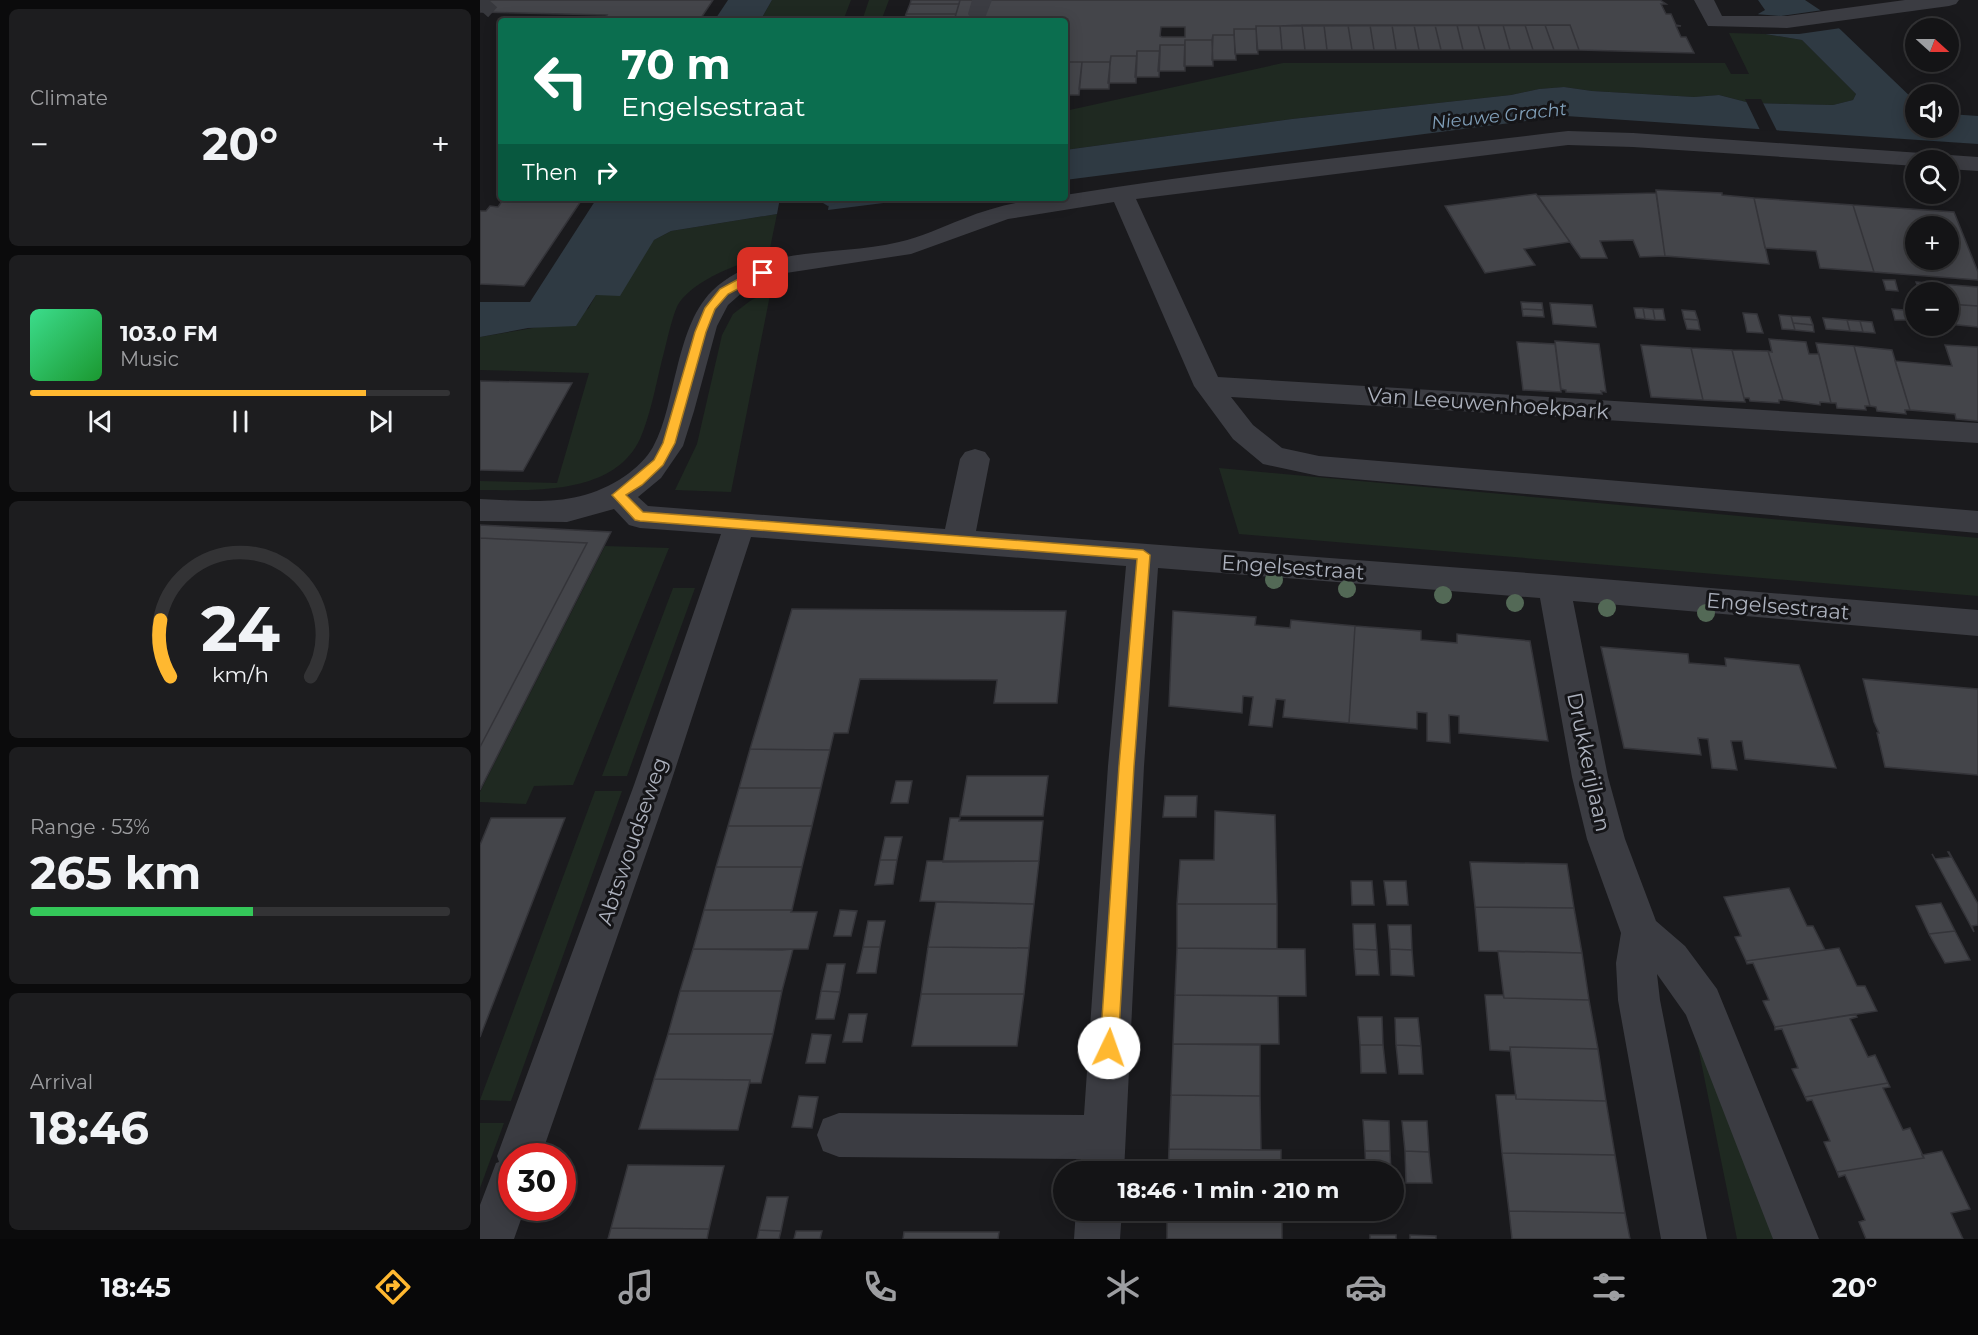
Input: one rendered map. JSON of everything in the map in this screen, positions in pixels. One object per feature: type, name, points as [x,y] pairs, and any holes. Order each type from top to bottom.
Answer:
[{"type":"street","points":[[1704,0],[1716,22],[1787,22],[1949,0]]},
{"type":"street","points":[[480,510],[543,513],[571,511],[618,495],[638,482],[658,462],[669,443],[710,308],[724,292],[750,277],[836,256],[889,252],[941,237],[1000,214],[1122,194],[1568,138],[1633,140],[1905,158]]},
{"type":"street","points":[[1959,163],[1978,164]]},
{"type":"street","points":[[1122,194],[1208,386],[1242,432],[1273,457],[1319,466],[1978,522]]},
{"type":"street","name":"Van Leeuwenhoekpark","points":[[1208,386],[1978,433]]},
{"type":"street","points":[[958,541],[975,459]]},
{"type":"street","name":"Engelsestraat","points":[[618,495],[640,517],[1554,586],[1978,623]]},
{"type":"street","name":"Abtswoudseweg","points":[[524,1143],[652,785],[740,524]]},
{"type":"street","points":[[839,1135],[1103,1154],[1126,766],[1143,555]]},
{"type":"street","name":"Drukkerijlaan","points":[[1554,586],[1590,777],[1604,832],[1641,933],[1671,960],[1702,1003],[1796,1239]]},
{"type":"street","name":"Drukkerijlaan","points":[[1641,933],[1636,963],[1639,1000],[1684,1239]]},
{"type":"street","points":[[491,1239],[498,1219]]},
{"type":"street","points":[[1097,1239],[1098,1221]]},
{"type":"shaded area","points":[[772,0],[851,0],[844,18],[762,18]]},
{"type":"shaded area","points":[[869,0],[889,0],[882,18],[863,18]]},
{"type":"shaded area","points":[[1729,33],[1765,34],[1802,40],[1856,94],[1853,100],[1833,105],[1750,103],[1719,95],[1694,97],[1592,91],[1564,87],[1292,119],[1068,150],[1068,110],[1283,63],[1725,63],[1731,74],[1749,74]]},
{"type":"shaded area","points":[[777,214],[769,253],[708,279],[687,294],[679,303],[671,324],[647,421],[640,439],[628,458],[611,471],[569,486],[546,489],[480,490],[480,481],[557,483],[589,373],[480,370],[480,337],[539,327],[588,309],[596,295],[654,240],[671,231]]},
{"type":"shaded area","points":[[771,290],[731,492],[675,490],[697,444],[722,335],[733,314],[750,301]]},
{"type":"shaded area","points":[[1219,468],[1978,538],[1978,596],[1239,534]]},
{"type":"shaded area","points":[[605,546],[669,548],[573,785],[534,786],[526,804],[480,802],[480,792]]},
{"type":"shaded area","points":[[673,588],[695,588],[627,776],[602,776]]},
{"type":"shaded area","points":[[595,791],[622,791],[511,1101],[480,1100]]},
{"type":"shaded area","points":[[1693,1022],[1776,1239],[1737,1239]]},
{"type":"shaded area","points":[[480,1123],[504,1123],[480,1188]]},
{"type":"water","points":[[728,0],[772,0],[762,18],[716,18]]},
{"type":"water","points":[[1758,0],[1805,0],[1820,10],[1905,91],[1905,138],[1959,138],[1959,115],[1978,116],[1978,144],[1566,116],[1068,180],[1068,150],[1292,119],[1511,95],[1539,89],[1564,87],[1592,91],[1694,97],[1719,95],[1750,103],[1833,105],[1853,100],[1856,94],[1802,40],[1765,34],[1758,14],[1765,10]]},
{"type":"water","points":[[595,201],[779,201],[777,214],[671,231],[654,240],[620,296],[596,295],[576,326],[528,328],[480,337],[480,302],[530,302]]},
{"type":"water","points":[[830,201],[899,201],[828,210]]},
{"type":"pier","points":[[1823,10],[1841,28],[1799,34],[1762,34],[1755,14],[1781,16]]},
{"type":"pier","points":[[1745,99],[1761,99],[1777,131],[1760,130]]},
{"type":"building","points":[[480,0],[713,0],[701,18],[605,18],[607,15],[480,12]]},
{"type":"building","points":[[911,0],[960,0],[959,4],[910,4]]},
{"type":"building","points":[[960,0],[1660,0],[1666,4],[1661,4],[1666,14],[1671,14],[1676,25],[1681,26],[1676,26],[1681,37],[1686,37],[1694,53],[1579,50],[1570,25],[1256,26],[1256,29],[1234,29],[1234,35],[1213,35],[1212,40],[1185,40],[1185,45],[1160,45],[1160,51],[1137,51],[1137,56],[1111,56],[1110,62],[1068,62],[1068,18],[955,18]],"holes":[[[1161,27],[1185,27],[1185,37],[1162,37],[1160,36]]]},
{"type":"building","points":[[910,4],[959,4],[956,14],[906,14]]},
{"type":"building","points":[[906,14],[956,14],[955,18],[905,18]]},
{"type":"building","points":[[1302,25],[1324,25],[1327,50],[1305,50]]},
{"type":"building","points":[[1302,25],[1305,50],[1282,50],[1280,26]]},
{"type":"building","points":[[1324,25],[1348,25],[1352,50],[1327,50]]},
{"type":"building","points":[[1348,25],[1370,25],[1374,50],[1352,50]]},
{"type":"building","points":[[1370,25],[1392,25],[1396,50],[1374,50]]},
{"type":"building","points":[[1392,25],[1414,25],[1419,50],[1396,50]]},
{"type":"building","points":[[1414,25],[1435,25],[1441,50],[1419,50]]},
{"type":"building","points":[[1435,25],[1457,25],[1463,50],[1441,50]]},
{"type":"building","points":[[1457,25],[1478,25],[1485,50],[1463,50]]},
{"type":"building","points":[[1478,25],[1503,25],[1510,50],[1485,50]]},
{"type":"building","points":[[1503,25],[1525,25],[1533,50],[1510,50]]},
{"type":"building","points":[[1525,25],[1545,25],[1554,50],[1533,50]]},
{"type":"building","points":[[1545,25],[1570,25],[1579,50],[1554,50]]},
{"type":"building","points":[[1256,26],[1280,26],[1282,50],[1257,50]]},
{"type":"building","points":[[1234,29],[1256,29],[1258,54],[1235,54]]},
{"type":"building","points":[[1213,35],[1234,35],[1236,60],[1212,60]]},
{"type":"building","points":[[1185,40],[1212,40],[1213,66],[1184,66]]},
{"type":"building","points":[[1160,45],[1185,45],[1185,71],[1158,71]]},
{"type":"building","points":[[1137,51],[1160,51],[1159,77],[1135,77]]},
{"type":"building","points":[[1111,56],[1137,56],[1136,83],[1108,83]]},
{"type":"building","points":[[1068,62],[1082,62],[1079,95],[1068,95]]},
{"type":"building","points":[[1082,62],[1110,62],[1109,89],[1079,89]]},
{"type":"building","points":[[1656,190],[1722,193],[1722,195],[1754,198],[1769,264],[1665,256]]},
{"type":"building","points":[[1656,193],[1665,256],[1640,257],[1633,240],[1600,241],[1607,258],[1581,258],[1538,196]]},
{"type":"building","points":[[1536,194],[1570,242],[1524,249],[1535,265],[1485,273],[1445,206]]},
{"type":"building","points":[[1754,198],[1853,205],[1874,272],[1820,268],[1816,251],[1765,248]]},
{"type":"building","points":[[502,201],[581,201],[524,286],[480,284],[480,211],[486,211],[490,206],[498,207]]},
{"type":"building","points":[[1853,205],[1954,212],[1956,216],[1905,216],[1905,270],[1959,270],[1959,224],[1978,272],[1978,280],[1874,272]]},
{"type":"building","points":[[1883,280],[1895,280],[1898,291],[1886,290]]},
{"type":"building","points":[[1959,285],[1978,287],[1978,306],[1959,305]]},
{"type":"building","points":[[1521,302],[1542,303],[1543,310],[1522,309]]},
{"type":"building","points":[[1550,303],[1592,305],[1596,327],[1553,324]]},
{"type":"building","points":[[1959,305],[1978,306],[1978,327],[1959,325]]},
{"type":"building","points":[[1634,308],[1643,308],[1645,319],[1636,318]]},
{"type":"building","points":[[1643,308],[1653,309],[1655,320],[1645,319]]},
{"type":"building","points":[[1522,309],[1543,310],[1544,317],[1523,316]]},
{"type":"building","points":[[1653,309],[1663,309],[1665,320],[1655,320]]},
{"type":"building","points":[[1892,309],[1904,310],[1905,320],[1895,320]]},
{"type":"building","points":[[1682,310],[1695,311],[1698,320],[1684,319]]},
{"type":"building","points":[[1743,313],[1757,314],[1763,333],[1747,332]]},
{"type":"building","points":[[1779,315],[1791,316],[1795,330],[1782,329]]},
{"type":"building","points":[[1791,316],[1810,317],[1813,325],[1793,323]]},
{"type":"building","points":[[1823,318],[1847,320],[1850,331],[1826,329]]},
{"type":"building","points":[[1684,319],[1698,320],[1700,330],[1687,329]]},
{"type":"building","points":[[1847,320],[1860,321],[1863,332],[1850,331]]},
{"type":"building","points":[[1860,321],[1872,322],[1875,333],[1863,332]]},
{"type":"building","points":[[1793,323],[1813,325],[1814,332],[1795,330]]},
{"type":"building","points":[[1769,339],[1806,342],[1809,354],[1819,354],[1831,403],[1820,402],[1820,405],[1783,400],[1768,351],[1772,352]]},
{"type":"building","points":[[1555,341],[1599,344],[1606,392],[1601,391],[1602,394],[1566,392],[1561,389]]},
{"type":"building","points":[[1517,342],[1555,344],[1561,392],[1523,390]]},
{"type":"building","points":[[1816,343],[1854,346],[1870,406],[1865,406],[1866,410],[1837,408],[1836,403],[1831,403]]},
{"type":"building","points":[[1641,345],[1691,348],[1703,400],[1651,397]]},
{"type":"building","points":[[1945,345],[1978,347],[1978,421],[1956,419],[1955,414],[1910,410],[1895,361],[1952,366]]},
{"type":"building","points":[[1854,346],[1892,350],[1910,410],[1905,410],[1906,414],[1877,411],[1876,407],[1870,406]]},
{"type":"building","points":[[1691,348],[1732,350],[1745,402],[1703,400]]},
{"type":"building","points":[[1732,350],[1768,351],[1783,400],[1779,400],[1779,403],[1750,401],[1749,398],[1744,398]]},
{"type":"building","points":[[480,381],[572,383],[523,471],[480,470]]},
{"type":"building","points":[[480,525],[611,532],[480,790],[480,747],[587,543],[480,538]]},
{"type":"building","points":[[480,538],[587,543],[480,747]]},
{"type":"building","points":[[792,609],[1066,611],[1057,703],[994,703],[997,680],[860,679],[848,733],[834,733],[830,750],[750,749]]},
{"type":"building","points":[[1173,611],[1256,617],[1255,625],[1290,628],[1291,620],[1355,626],[1349,723],[1283,717],[1285,700],[1276,699],[1272,727],[1249,725],[1253,697],[1243,696],[1242,713],[1169,706]]},
{"type":"building","points":[[1355,626],[1421,631],[1421,640],[1457,643],[1457,634],[1530,641],[1548,741],[1459,733],[1459,716],[1449,715],[1450,743],[1427,741],[1427,713],[1417,712],[1417,729],[1349,723]]},
{"type":"building","points":[[1601,647],[1688,654],[1689,663],[1726,666],[1725,658],[1799,665],[1836,768],[1745,759],[1742,741],[1731,741],[1737,770],[1712,768],[1708,739],[1698,738],[1701,755],[1624,748]]},
{"type":"building","points":[[1863,679],[1978,689],[1978,775],[1885,767],[1877,733],[1879,733]]},
{"type":"building","points":[[750,749],[830,750],[821,788],[739,788]]},
{"type":"building","points":[[967,776],[1048,776],[1043,816],[960,816]]},
{"type":"building","points":[[896,781],[912,781],[908,803],[891,803]]},
{"type":"building","points":[[739,788],[821,788],[812,826],[728,826]]},
{"type":"building","points":[[1165,796],[1197,796],[1196,817],[1163,817]]},
{"type":"building","points":[[1215,811],[1275,815],[1277,904],[1177,904],[1180,860],[1214,860]]},
{"type":"building","points":[[491,818],[565,818],[480,1037],[480,845]]},
{"type":"building","points":[[950,818],[960,818],[959,821],[1043,821],[1039,861],[943,862]]},
{"type":"building","points":[[728,826],[812,826],[802,867],[716,867]]},
{"type":"building","points":[[885,837],[902,837],[897,860],[880,860]]},
{"type":"building","points":[[1949,852],[1978,904],[1978,925],[1972,926],[1974,932],[1932,854],[1935,859],[1951,857]]},
{"type":"building","points":[[880,860],[897,860],[893,884],[875,885]]},
{"type":"building","points":[[927,861],[1039,861],[1034,904],[920,901]]},
{"type":"building","points":[[1470,862],[1567,864],[1574,908],[1475,907]]},
{"type":"building","points":[[716,867],[802,867],[792,910],[704,910]]},
{"type":"building","points":[[1351,881],[1372,881],[1374,905],[1352,905]]},
{"type":"building","points":[[1384,881],[1406,881],[1408,905],[1387,905]]},
{"type":"building","points":[[1789,888],[1807,926],[1813,926],[1825,950],[1746,961],[1735,937],[1741,936],[1724,897]]},
{"type":"building","points":[[936,902],[1034,904],[1029,948],[928,947]]},
{"type":"building","points":[[1941,903],[1955,931],[1929,934],[1916,906]]},
{"type":"building","points":[[1177,904],[1277,904],[1277,949],[1177,948]]},
{"type":"building","points":[[1475,907],[1574,908],[1582,953],[1479,951]]},
{"type":"building","points":[[704,910],[817,912],[808,949],[693,949]]},
{"type":"building","points":[[840,910],[857,911],[851,936],[834,936]]},
{"type":"building","points":[[868,921],[885,921],[880,947],[863,947]]},
{"type":"building","points":[[1353,924],[1375,924],[1377,950],[1354,949]]},
{"type":"building","points":[[1388,925],[1411,925],[1412,950],[1390,949]]},
{"type":"building","points":[[1955,931],[1970,960],[1945,963],[1929,934]]},
{"type":"building","points":[[863,947],[880,947],[876,973],[857,973]]},
{"type":"building","points":[[928,947],[1029,948],[1024,994],[921,994]]},
{"type":"building","points":[[1177,948],[1305,949],[1306,996],[1175,995]]},
{"type":"building","points":[[1839,948],[1857,986],[1865,986],[1877,1011],[1775,1027],[1763,1001],[1769,1000],[1753,963],[1747,964],[1746,961]]},
{"type":"building","points":[[693,949],[793,949],[782,991],[680,991]]},
{"type":"building","points":[[1354,949],[1377,950],[1379,975],[1356,975]]},
{"type":"building","points":[[1390,949],[1412,950],[1414,976],[1391,975]]},
{"type":"building","points":[[1498,951],[1582,953],[1589,1000],[1504,998]]},
{"type":"building","points":[[827,964],[845,964],[840,992],[821,991]]},
{"type":"building","points":[[680,991],[782,991],[773,1034],[668,1034]]},
{"type":"building","points":[[821,991],[840,992],[834,1019],[816,1019]]},
{"type":"building","points":[[921,994],[1024,994],[1017,1046],[912,1046]]},
{"type":"building","points":[[1175,995],[1278,996],[1279,1044],[1173,1044]]},
{"type":"building","points":[[1485,995],[1503,995],[1504,998],[1589,1000],[1598,1049],[1510,1047],[1510,1051],[1490,1050]]},
{"type":"building","points":[[849,1014],[867,1014],[862,1042],[843,1042]]},
{"type":"building","points":[[1855,1014],[1857,1017],[1850,1019],[1868,1057],[1875,1055],[1888,1083],[1805,1097],[1792,1069],[1798,1068],[1782,1029],[1775,1030],[1775,1027]]},
{"type":"building","points":[[1358,1017],[1382,1017],[1383,1045],[1360,1045]]},
{"type":"building","points":[[1395,1018],[1418,1018],[1421,1046],[1396,1045]]},
{"type":"building","points":[[668,1034],[773,1034],[761,1083],[750,1083],[750,1080],[654,1079]]},
{"type":"building","points":[[812,1034],[831,1035],[825,1063],[806,1063]]},
{"type":"building","points":[[1173,1044],[1260,1045],[1260,1096],[1171,1095]]},
{"type":"building","points":[[1360,1045],[1383,1045],[1386,1073],[1361,1073]]},
{"type":"building","points":[[1396,1045],[1421,1046],[1423,1074],[1399,1074]]},
{"type":"building","points":[[1510,1047],[1598,1049],[1606,1101],[1516,1099]]},
{"type":"building","points":[[654,1079],[750,1080],[738,1130],[639,1129]]},
{"type":"building","points":[[1888,1083],[1890,1087],[1883,1088],[1903,1130],[1910,1128],[1924,1158],[1837,1172],[1824,1142],[1830,1141],[1812,1100],[1807,1101],[1805,1097]]},
{"type":"building","points":[[1171,1095],[1260,1096],[1261,1150],[1169,1149]]},
{"type":"building","points":[[1496,1095],[1516,1095],[1516,1099],[1606,1101],[1615,1155],[1502,1153]]},
{"type":"building","points":[[799,1096],[818,1097],[812,1128],[792,1127]]},
{"type":"building","points":[[1363,1120],[1389,1121],[1390,1151],[1365,1151]]},
{"type":"building","points":[[1402,1121],[1427,1121],[1429,1152],[1405,1151]]},
{"type":"building","points":[[1169,1149],[1281,1150],[1281,1161],[1168,1161]]},
{"type":"building","points":[[1365,1151],[1390,1151],[1390,1161],[1365,1161]]},
{"type":"building","points":[[1405,1151],[1429,1152],[1432,1183],[1406,1183]]},
{"type":"building","points":[[1942,1151],[1970,1209],[1951,1213],[1963,1239],[1866,1239],[1859,1222],[1865,1220],[1845,1175],[1839,1177],[1837,1172],[1924,1158],[1922,1155]]},
{"type":"building","points":[[1502,1153],[1615,1155],[1625,1213],[1509,1211]]},
{"type":"building","points":[[628,1165],[724,1166],[709,1229],[611,1228]]},
{"type":"building","points":[[767,1197],[788,1197],[781,1231],[759,1230]]},
{"type":"building","points":[[1509,1211],[1625,1213],[1630,1239],[1512,1239]]},
{"type":"building","points":[[1167,1221],[1282,1221],[1282,1239],[1167,1239]]},
{"type":"building","points":[[611,1228],[709,1229],[707,1239],[608,1239]]},
{"type":"building","points":[[759,1230],[781,1231],[779,1239],[757,1239]]},
{"type":"building","points":[[796,1231],[822,1231],[820,1239],[794,1239]]},
{"type":"building","points":[[904,1232],[999,1232],[998,1239],[903,1239]]},
{"type":"building","points":[[1370,1235],[1396,1235],[1396,1239],[1370,1239]]},
{"type":"building","points":[[1410,1235],[1436,1236],[1436,1239],[1410,1239]]},
{"type":"waterway","name":"Nieuwe Gracht","points":[[828,203],[836,201]]},
{"type":"tunnel","points":[[480,10],[489,0]]},
{"type":"route","points":[[763,273],[750,277],[724,292],[710,308],[669,443],[658,462],[638,482],[618,495],[640,517],[1143,555],[1126,766],[1109,1048]]}]
